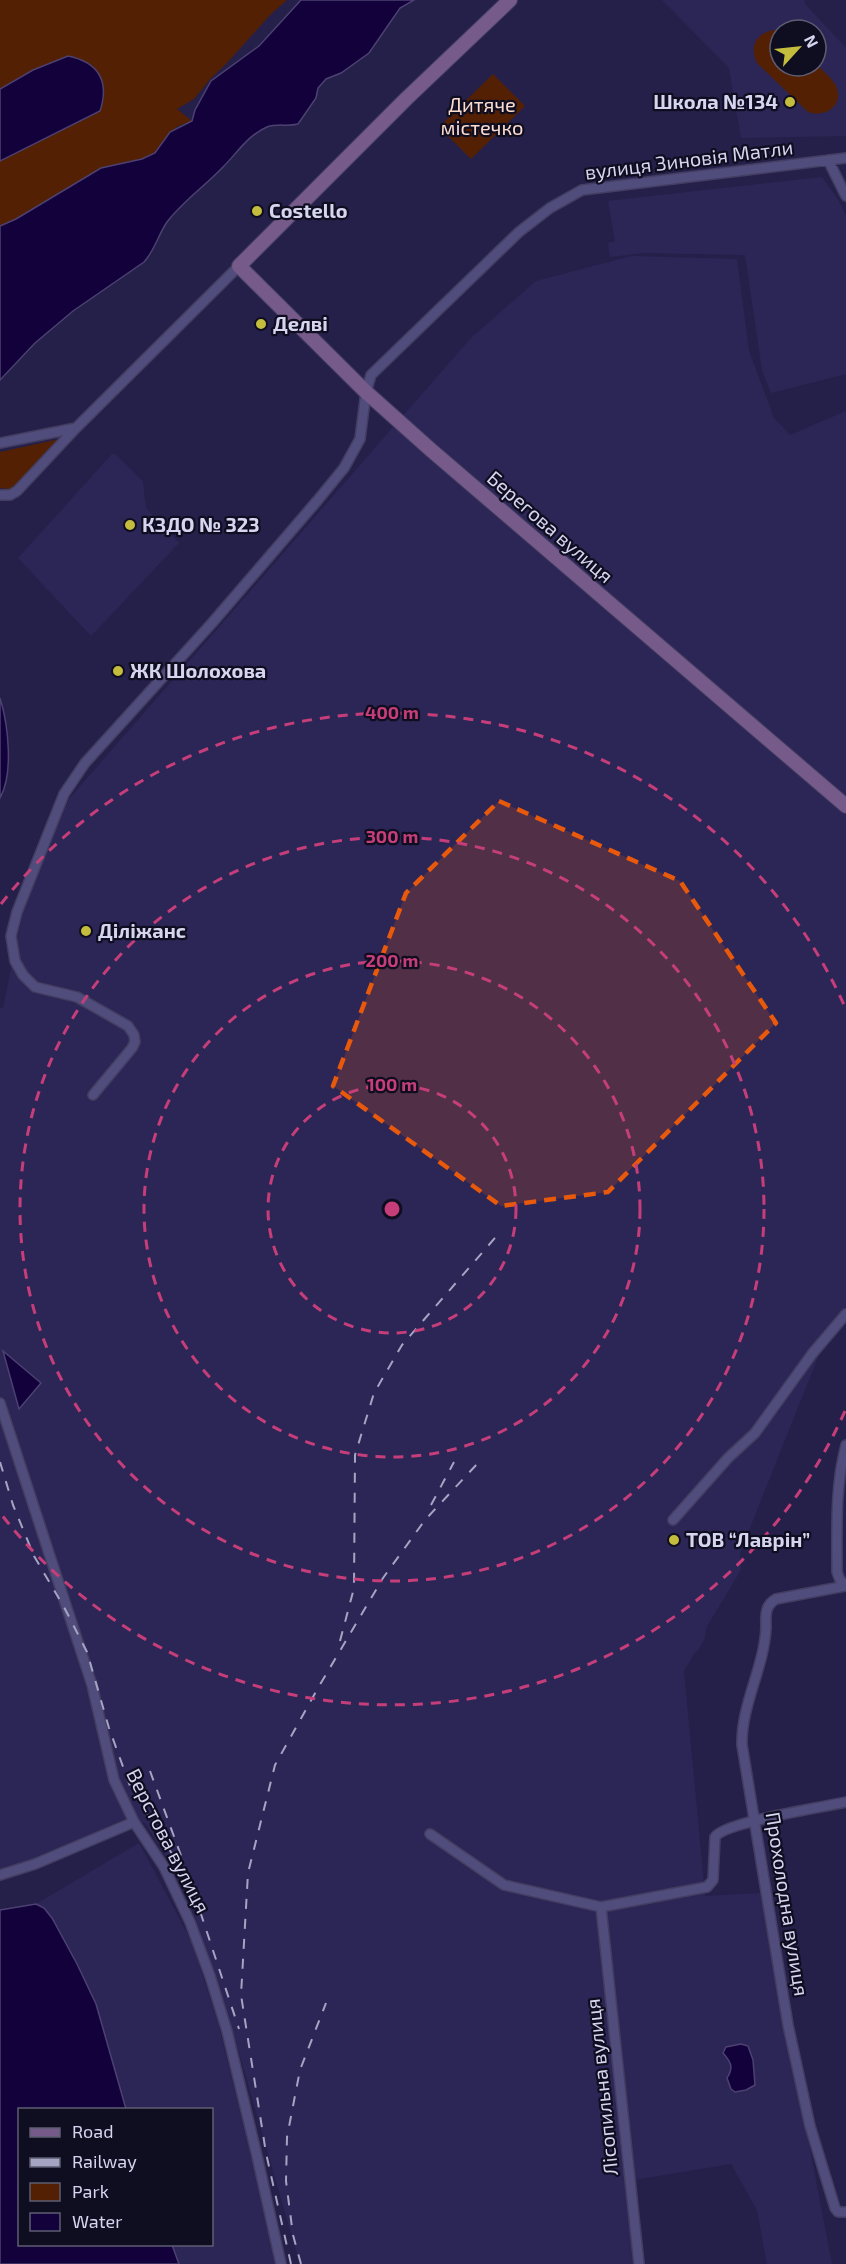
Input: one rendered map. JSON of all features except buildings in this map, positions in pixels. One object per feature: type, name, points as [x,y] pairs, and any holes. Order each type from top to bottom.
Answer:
[{"type":"street","points":[[0,495],[10,495],[17,491],[76,428],[406,99],[510,0]]},
{"type":"street","name":"вулиця Зиновія Матли","points":[[366,392],[371,375],[519,232],[550,208],[582,190],[846,158]]},
{"type":"street","points":[[828,160],[846,196]]},
{"type":"street","name":"Берегова вулиця","points":[[239,266],[366,392],[430,450],[846,806]]},
{"type":"street","points":[[93,1095],[132,1048],[135,1042],[134,1035],[128,1026],[99,1008],[76,997],[35,987],[23,975],[15,961],[11,936],[21,902],[64,795],[80,771],[212,623],[344,468],[360,440],[366,392]]},
{"type":"street","points":[[0,443],[76,428]]},
{"type":"street","points":[[673,1520],[728,1458],[755,1433],[812,1354],[846,1314]]},
{"type":"street","name":"Верстова вулиця","points":[[0,1403],[92,1685],[114,1780],[134,1822],[164,1867],[204,1958],[226,2031],[281,2264]]},
{"type":"street","points":[[846,1445],[841,1463],[838,1494],[837,1572],[840,1580],[846,1585]]},
{"type":"street","name":"Прохолодна вулиця","points":[[842,2212],[810,2126],[795,2058],[742,1744],[742,1728],[763,1647],[766,1611],[772,1601],[846,1585]]},
{"type":"street","points":[[430,1834],[504,1885],[601,1907],[707,1887],[713,1880],[715,1837],[718,1832],[756,1820],[846,1802]]},
{"type":"street","points":[[0,1875],[35,1864],[134,1822]]},
{"type":"street","name":"Лісопильна вулиця","points":[[601,1907],[639,2264]]},
{"type":"highlighted area","points":[[499,801],[680,881],[776,1023],[608,1192],[501,1206],[333,1086],[406,893]]},
{"type":"shaded area","name":"Школа №134","points":[[662,0],[804,0],[818,18],[768,18],[768,78],[828,78],[828,29],[846,48],[846,136],[741,138],[729,68]]},
{"type":"shaded area","points":[[822,177],[846,216],[846,374],[771,393],[762,370],[745,255],[644,253],[610,257],[608,243],[615,241],[608,201]]},
{"type":"shaded area","points":[[632,256],[737,259],[749,351],[774,418],[790,435],[846,411],[846,1307],[830,1327],[740,1553],[741,1570],[706,1628],[705,1638],[684,1671],[705,1896],[761,1893],[832,2264],[767,2264],[757,2210],[731,2164],[628,2181],[635,2264],[300,2264],[228,2015],[185,1887],[145,1823],[125,1819],[36,1859],[0,1871],[0,1008],[3,1008],[25,902],[69,799],[470,339],[536,281]]},
{"type":"shaded area","points":[[112,454],[116,455],[143,482],[146,508],[179,543],[91,636],[18,558]]},
{"type":"shaded area","points":[[139,1843],[192,1942],[218,2023],[276,2264],[179,2264],[172,2246],[213,2246],[213,2108],[126,2108],[96,2004],[77,1964],[44,1908],[36,1904]]},
{"type":"green space","points":[[0,0],[287,0],[271,14],[194,99],[177,109],[192,121],[176,127],[155,153],[142,159],[101,168],[16,219],[0,226],[0,161],[99,111],[68,56],[33,70],[0,89]]},
{"type":"green space","points":[[768,32],[768,74],[757,63],[754,52],[756,42]]},
{"type":"green space","name":"Дитяче містечко","points":[[493,74],[525,106],[471,159],[439,127]]},
{"type":"green space","points":[[828,76],[836,86],[838,93],[836,104],[821,113],[808,112],[773,78],[828,78]]},
{"type":"green space","points":[[64,438],[18,484],[8,489],[0,488],[0,452]]},
{"type":"water","points":[[301,0],[414,0],[400,8],[369,53],[341,73],[326,79],[318,88],[316,98],[298,124],[267,127],[248,139],[216,174],[173,214],[144,262],[73,311],[35,343],[0,380],[0,226],[16,219],[101,168],[142,159],[155,153],[170,132],[192,121],[195,110],[211,81],[259,46]]},
{"type":"water","points":[[68,56],[87,63],[99,74],[103,91],[100,111],[0,161],[0,89],[33,70]]},
{"type":"water","points":[[0,698],[7,734],[8,762],[7,775],[0,798]]},
{"type":"water","points":[[3,1351],[41,1383],[19,1409]]},
{"type":"water","points":[[36,1904],[44,1908],[52,1918],[96,2004],[126,2108],[18,2108],[18,2246],[172,2246],[179,2264],[0,2264],[0,1910]]},
{"type":"water","points":[[741,2044],[748,2046],[753,2060],[755,2085],[735,2092],[731,2089],[727,2078],[731,2065],[723,2053],[726,2047]]},
{"type":"railway","points":[[340,1641],[354,1588],[355,1455],[374,1393],[402,1345],[501,1231]]},
{"type":"railway","points":[[0,1462],[13,1505],[34,1556],[87,1652],[109,1728],[130,1786],[177,1862],[196,1900]]},
{"type":"railway","points":[[431,1505],[454,1462]]},
{"type":"railway","points":[[291,2264],[266,2153],[241,1995],[248,1873],[275,1765],[318,1688],[383,1578],[425,1520],[478,1463]]},
{"type":"railway","points":[[150,1771],[183,1861]]},
{"type":"railway","points":[[194,1893],[239,2029]]},
{"type":"railway","points":[[301,2264],[293,2235],[286,2181],[287,2137],[300,2070],[326,2003]]},
{"type":"place","name":"Школа №134","points":[[790,102]]},
{"type":"place","name":"Costello","points":[[257,211]]},
{"type":"place","name":"Делві","points":[[261,324]]},
{"type":"place","name":"КЗДО № 323","points":[[130,525]]},
{"type":"place","name":"ЖК Шолохова","points":[[118,671]]},
{"type":"place","name":"Діліжанс","points":[[86,931]]},
{"type":"place","name":"ТОВ “Лаврін”","points":[[674,1540]]}]
